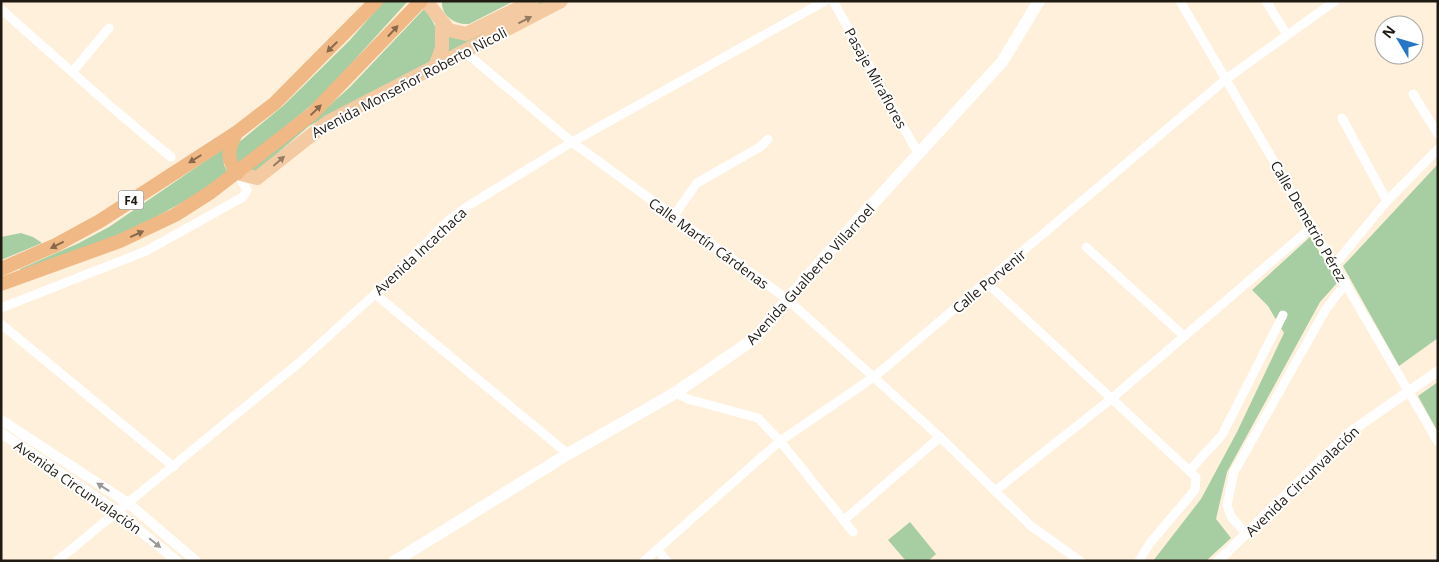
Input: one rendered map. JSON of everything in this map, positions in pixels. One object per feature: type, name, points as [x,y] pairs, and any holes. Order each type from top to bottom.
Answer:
[{"type":"highway","name":"F4","points":[[1,269],[56,245],[100,221],[236,133],[275,104],[367,7],[376,1]]},
{"type":"highway","name":"F4","points":[[1,284],[120,241],[151,228],[195,203],[237,173],[312,114],[421,1]]},
{"type":"highway","points":[[236,133],[228,152],[229,160],[237,173]]},
{"type":"main road","name":"Avenida Monseñor Roberto Nicoli","points":[[426,1],[449,30],[466,34],[474,32],[532,1]]},
{"type":"main road","name":"Avenida Monseñor Roberto Nicoli","points":[[237,173],[258,178],[328,122],[562,1]]},
{"type":"main road","name":"Avenida Gualberto Villarroel","points":[[395,561],[568,454],[674,393],[754,339],[787,299],[919,155],[955,111],[1002,62],[1039,1]]},
{"type":"main road","points":[[436,67],[442,48],[442,23]]},
{"type":"street","name":"Avenida Incachaca","points":[[57,561],[300,362],[374,294],[449,220],[572,142],[825,1]]},
{"type":"street","name":"Pasaje Miraflores","points":[[833,1],[919,155]]},
{"type":"street","name":"Calle Demetrio Pérez","points":[[1180,1],[1438,442]]},
{"type":"street","points":[[1266,1],[1286,35]]},
{"type":"street","name":"Calle Porvenir","points":[[644,561],[780,441],[874,378],[1226,79],[1334,1]]},
{"type":"street","points":[[1,9],[172,156]]},
{"type":"street","points":[[73,72],[110,28]]},
{"type":"street","name":"Calle Martín Cárdenas","points":[[465,52],[572,142],[672,217],[787,299],[940,437],[1032,526],[1080,561]]},
{"type":"street","points":[[1413,94],[1438,134]]},
{"type":"street","points":[[1342,118],[1387,201]]},
{"type":"street","points":[[672,217],[698,183],[760,147],[768,139]]},
{"type":"street","points":[[1335,264],[1387,201],[1438,149]]},
{"type":"street","points":[[1,308],[146,251],[242,198],[247,194],[247,190],[237,173]]},
{"type":"street","points":[[995,491],[1111,399],[1312,227]]},
{"type":"street","points":[[1086,247],[1184,336]]},
{"type":"street","points":[[987,283],[1196,477],[1194,490],[1150,543],[1139,561]]},
{"type":"street","points":[[1246,533],[1232,518],[1227,505],[1234,472],[1326,309],[1346,283]]},
{"type":"street","points":[[374,294],[568,454]]},
{"type":"street","points":[[1190,470],[1222,435],[1282,315]]},
{"type":"street","points":[[1,324],[174,467]]},
{"type":"street","name":"Avenida Circunvalación","points":[[1222,559],[1246,533],[1350,432],[1438,370]]},
{"type":"street","points":[[674,393],[688,399],[758,418],[780,441],[853,532]]},
{"type":"street","name":"Avenida Circunvalación","points":[[1,420],[128,503],[196,561]]},
{"type":"street","name":"Avenida Circunvalación","points":[[1,433],[116,511],[177,561]]},
{"type":"street","points":[[844,520],[940,437]]},
{"type":"street","points":[[657,550],[667,561]]},
{"type":"green space","points":[[384,1],[408,1],[320,98],[238,166],[234,150],[238,143],[283,106],[350,40]]},
{"type":"green space","points":[[442,1],[514,1],[469,24],[464,24],[454,21],[446,15]]},
{"type":"green space","points":[[542,1],[551,1],[446,56],[447,35],[476,35]]},
{"type":"green space","points":[[424,9],[434,23],[437,35],[430,63],[309,126],[280,151],[264,170],[247,172],[319,115],[350,87]]},
{"type":"green space","points":[[223,149],[224,165],[228,173],[190,198],[136,228],[21,272],[20,269],[79,243],[109,227]]},
{"type":"green space","points":[[1438,164],[1438,338],[1399,366],[1343,266]]},
{"type":"green space","points":[[21,233],[33,237],[42,243],[1,260],[1,237]]},
{"type":"green space","points":[[1310,237],[1338,282],[1320,302],[1227,472],[1216,519],[1231,538],[1206,561],[1153,561],[1201,499],[1237,432],[1284,333],[1268,306],[1252,290]]},
{"type":"green space","points":[[1438,382],[1438,432],[1418,396]]},
{"type":"green space","points":[[910,522],[936,554],[928,561],[906,561],[888,540]]}]
